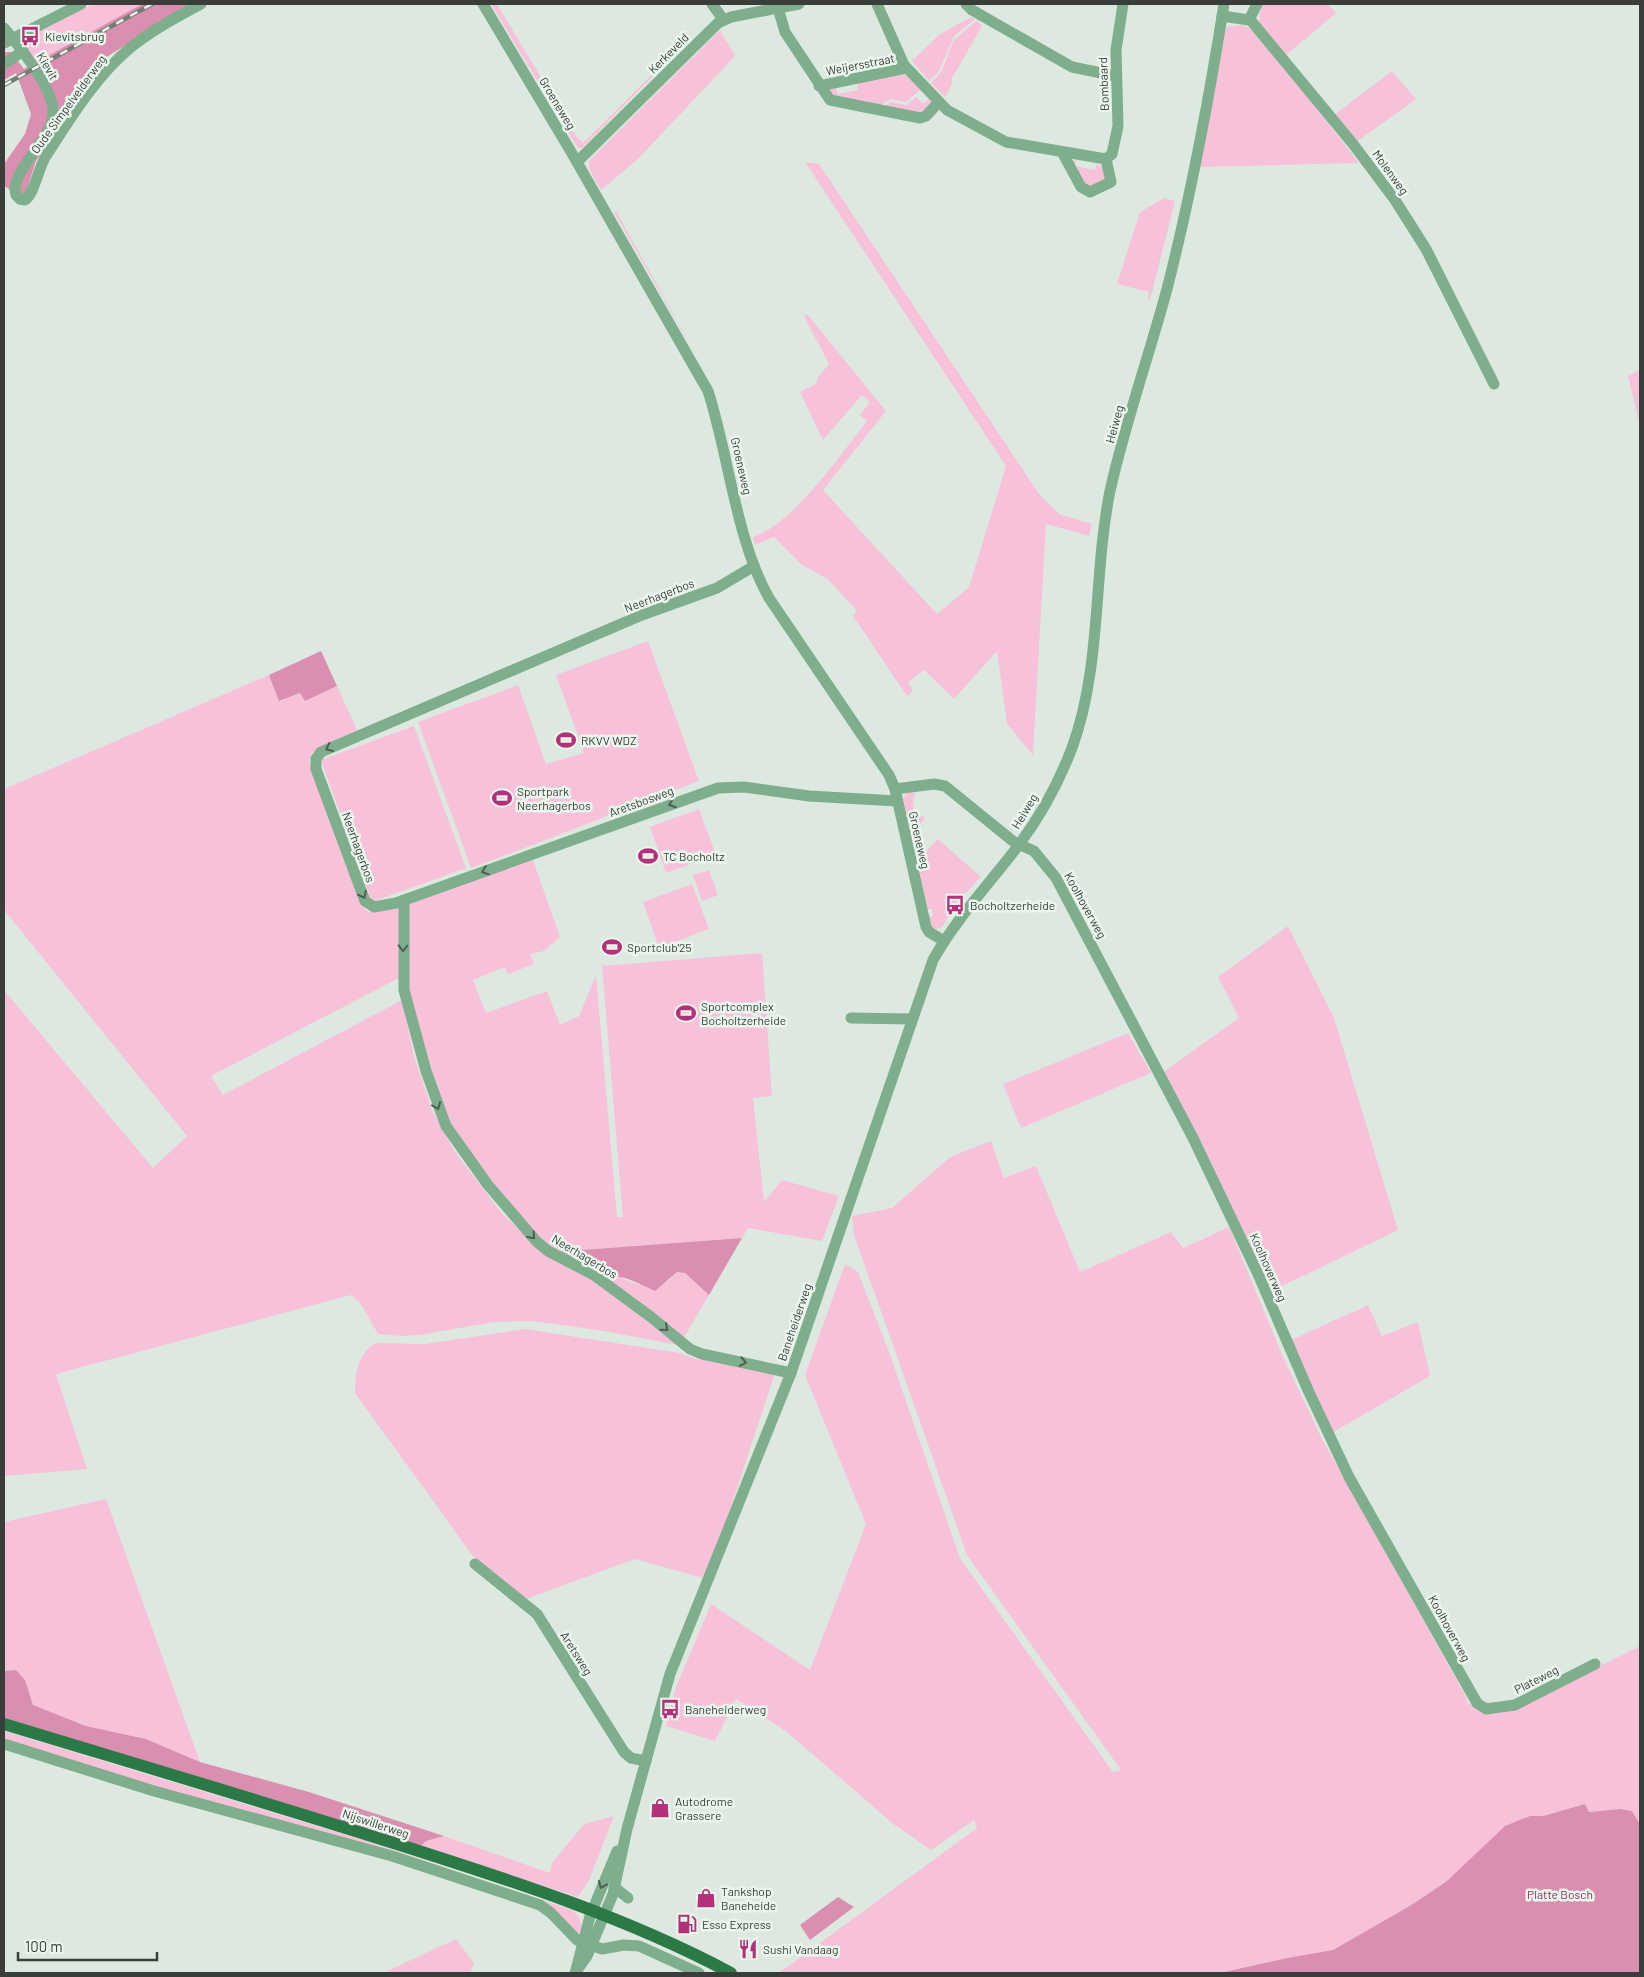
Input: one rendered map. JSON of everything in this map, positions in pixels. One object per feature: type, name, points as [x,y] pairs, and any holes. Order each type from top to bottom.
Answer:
[{"type":"main road","name":"Nijswillerweg","points":[[4,1724],[356,1831],[592,1910],[671,1943],[731,1973]]},
{"type":"street","points":[[4,43],[81,4]]},
{"type":"street","name":"Oude Simpelvelderweg","points":[[23,200],[31,195],[36,175],[46,157],[112,64],[141,39],[201,4]]},
{"type":"street","name":"Groeneweg","points":[[483,4],[577,162],[708,391],[717,418],[754,566],[769,598],[883,767],[895,789],[926,927],[929,932],[944,941]]},
{"type":"street","points":[[712,4],[722,19],[798,4]]},
{"type":"street","points":[[877,4],[906,68],[938,103],[997,139],[1106,159],[1110,182],[1090,192],[1081,187],[1062,152]]},
{"type":"street","points":[[966,4],[972,10],[1072,67],[1116,76]]},
{"type":"street","name":"Bombaard","points":[[1106,159],[1114,150],[1118,126],[1116,50],[1124,4]]},
{"type":"street","name":"Heiweg","points":[[1019,844],[1057,781],[1072,748],[1082,715],[1091,666],[1110,492],[1183,221],[1224,4]]},
{"type":"street","points":[[1222,16],[1249,20],[1256,4]]},
{"type":"street","points":[[778,8],[785,32],[826,96],[834,101],[920,118],[926,116],[938,103]]},
{"type":"street","name":"Kerkeveld","points":[[577,162],[722,19]]},
{"type":"street","name":"Molenweg","points":[[1249,20],[1353,144],[1395,200],[1429,256],[1494,384]]},
{"type":"street","name":"Kievit","points":[[4,28],[23,52],[47,91],[53,112],[42,139],[16,182],[15,193],[18,198],[23,200]]},
{"type":"street","points":[[4,64],[23,52]]},
{"type":"street","name":"Weijersstraat","points":[[819,86],[906,68]]},
{"type":"street","name":"Neerhagerbos","points":[[754,566],[716,588],[642,615],[325,749],[318,755],[315,766],[365,901],[377,907],[404,900],[404,990],[426,1072],[446,1126],[488,1185],[537,1242],[594,1275],[695,1352],[791,1373]]},
{"type":"street","name":"Koolhoverweg","points":[[895,789],[934,784],[945,786],[1014,842],[1034,851],[1052,871],[1171,1094],[1224,1201],[1349,1477],[1471,1694],[1477,1703],[1486,1709]]},
{"type":"street","name":"Aretsbosweg","points":[[404,900],[718,788],[744,787],[809,796],[897,801]]},
{"type":"street","name":"Baneheiderweg","points":[[587,1944],[606,1916],[627,1829],[670,1674],[791,1373],[933,960],[944,941],[1019,844]]},
{"type":"street","points":[[851,1018],[912,1019]]},
{"type":"street","name":"Aretsweg","points":[[475,1564],[536,1614],[624,1752],[631,1758],[646,1761]]},
{"type":"street","name":"Plateweg","points":[[1486,1709],[1515,1705],[1595,1664]]},
{"type":"street","points":[[4,1744],[154,1791],[392,1856],[534,1903],[551,1913],[571,1937],[587,1944],[605,1949],[624,1945],[639,1946],[699,1973]]},
{"type":"street","name":"Baneheiderweg","points":[[587,1944],[592,1910],[627,1829]]},
{"type":"street","points":[[614,1888],[628,1898]]},
{"type":"street","points":[[575,1973],[583,1964],[587,1944]]},
{"type":"shaded area","points":[[93,4],[142,4],[35,63],[21,41]]},
{"type":"shaded area","points":[[491,4],[497,4],[576,136],[583,143],[678,51],[582,148],[578,148]]},
{"type":"shaded area","points":[[1260,4],[1328,4],[1336,13],[1285,56],[1259,26]]},
{"type":"shaded area","points":[[971,17],[975,19],[954,36],[939,71],[929,81],[912,61],[940,34]]},
{"type":"shaded area","points":[[977,20],[982,26],[951,80],[953,82],[945,97],[931,83],[942,71],[953,41]]},
{"type":"shaded area","points":[[1242,25],[1249,28],[1287,71],[1359,163],[1200,167],[1226,27]]},
{"type":"shaded area","points":[[720,30],[735,56],[637,160],[601,190],[589,169],[589,161]]},
{"type":"shaded area","points":[[1392,71],[1416,99],[1355,143],[1334,115]]},
{"type":"shaded area","points":[[901,74],[907,76],[920,90],[906,102],[891,99],[879,106],[836,98],[828,89],[836,87],[838,94],[858,90],[857,83]]},
{"type":"shaded area","points":[[916,97],[923,104],[929,99],[932,104],[920,114],[885,106],[891,102],[907,105]]},
{"type":"shaded area","points":[[1076,160],[1075,166],[1095,170],[1096,164],[1101,166],[1106,179],[1102,183],[1087,187],[1072,162]]},
{"type":"shaded area","points":[[805,162],[819,164],[1039,494],[1059,514],[1092,524],[1089,536],[1046,524],[1033,755],[1007,724],[997,651],[954,699],[924,670],[908,682],[913,691],[907,696],[853,616],[857,611],[828,579],[802,565],[774,537],[755,545],[753,537],[768,530],[799,504],[830,469],[867,421],[860,415],[870,402],[862,395],[823,440],[800,392],[816,384],[818,377],[829,364],[804,316],[807,314],[886,411],[823,490],[937,614],[969,587],[1006,466]]},
{"type":"shaded area","points":[[1164,198],[1175,201],[1150,300],[1148,299],[1149,292],[1117,284],[1140,212]]},
{"type":"shaded area","points":[[616,211],[701,364],[614,212]]},
{"type":"shaded area","points":[[1640,370],[1640,426],[1628,376]]},
{"type":"shaded area","points":[[648,641],[699,781],[471,868],[418,722],[518,685],[546,764],[584,753],[556,675]]},
{"type":"shaded area","points":[[269,675],[280,701],[301,693],[305,701],[337,686],[358,732],[312,753],[309,762],[362,905],[368,912],[399,907],[399,978],[211,1076],[223,1095],[402,1000],[414,1056],[432,1110],[455,1152],[500,1211],[535,1246],[594,1280],[678,1345],[598,1330],[531,1321],[494,1322],[420,1335],[378,1334],[361,1304],[351,1295],[56,1374],[87,1469],[4,1476],[4,990],[153,1168],[187,1136],[4,910],[4,789]]},
{"type":"shaded area","points":[[414,726],[466,868],[372,902],[321,760]]},
{"type":"shaded area","points":[[907,793],[915,793],[913,797],[914,811],[925,818],[914,833],[918,837],[913,846],[903,799]]},
{"type":"shaded area","points":[[699,809],[716,855],[666,873],[650,827]]},
{"type":"shaded area","points":[[938,839],[981,877],[958,901],[942,927],[937,929],[930,927],[928,917],[933,916],[932,909],[928,909],[917,861]]},
{"type":"shaded area","points":[[533,860],[560,937],[544,951],[530,954],[534,964],[508,974],[505,967],[473,980],[486,1013],[547,991],[560,1025],[579,1016],[596,975],[617,1217],[623,1217],[602,966],[762,953],[772,1096],[753,1098],[764,1202],[782,1180],[839,1196],[822,1241],[748,1228],[742,1238],[555,1252],[538,1241],[450,1129],[409,999],[408,907],[414,900]]},
{"type":"shaded area","points":[[709,870],[718,895],[702,901],[693,875]]},
{"type":"shaded area","points":[[692,884],[709,929],[659,948],[643,902]]},
{"type":"shaded area","points":[[1288,926],[1334,1018],[1398,1230],[1268,1293],[1162,1073],[1239,1018],[1218,977]]},
{"type":"shaded area","points":[[1128,1033],[1151,1073],[1021,1128],[1003,1084]]},
{"type":"shaded area","points":[[991,1141],[1004,1178],[1036,1166],[1080,1272],[1171,1232],[1183,1248],[1229,1227],[1284,1359],[1322,1439],[1464,1693],[1468,1704],[1482,1702],[1516,1704],[1570,1681],[1640,1646],[1640,1824],[1632,1811],[1620,1809],[1589,1812],[1585,1804],[1542,1816],[1530,1816],[1481,1851],[1447,1881],[1413,1904],[1333,1950],[1220,1973],[779,1973],[977,1828],[974,1820],[931,1850],[892,1823],[787,1732],[736,1699],[715,1741],[666,1726],[675,1690],[711,1604],[810,1670],[866,1524],[805,1375],[845,1264],[858,1272],[889,1352],[960,1558],[1113,1772],[1121,1770],[967,1555],[854,1235],[852,1216],[892,1208],[950,1157]]},
{"type":"shaded area","points":[[677,1272],[685,1273],[709,1295],[683,1339],[634,1297],[603,1278],[614,1276],[633,1283],[649,1284],[667,1282]]},
{"type":"shaded area","points":[[1368,1305],[1382,1336],[1418,1322],[1430,1376],[1330,1434],[1287,1342]]},
{"type":"shaded area","points":[[525,1329],[680,1353],[696,1359],[775,1373],[724,1528],[703,1578],[635,1559],[526,1599],[472,1555],[355,1393],[357,1371],[361,1358],[376,1343],[425,1344]]},
{"type":"shaded area","points":[[106,1499],[200,1762],[146,1739],[86,1726],[33,1705],[25,1680],[16,1670],[4,1671],[4,1522]]},
{"type":"shaded area","points":[[4,1731],[366,1841],[572,1910],[580,1920],[580,1932],[574,1934],[550,1908],[4,1742]]},
{"type":"shaded area","points":[[614,1816],[589,1880],[578,1897],[421,1846],[426,1841],[444,1836],[550,1873],[552,1863],[584,1824]]},
{"type":"shaded area","points":[[456,1939],[474,1963],[470,1973],[383,1973]]},
{"type":"green space","points":[[142,4],[191,4],[105,58],[36,161],[25,195],[19,195],[4,186],[4,164],[25,134],[31,114],[16,73],[4,80],[4,52],[11,52],[24,69]]},
{"type":"green space","points":[[321,651],[337,686],[305,701],[300,693],[279,701],[269,675]]},
{"type":"green space","points":[[742,1238],[709,1295],[685,1273],[677,1272],[655,1291],[623,1278],[603,1278],[555,1252]]},
{"type":"green space","points":[[16,1670],[25,1680],[33,1705],[86,1726],[146,1739],[200,1762],[309,1792],[444,1836],[426,1841],[421,1846],[4,1718],[4,1671]]},
{"type":"green space","name":"Platte Bosch","points":[[1585,1804],[1589,1812],[1620,1809],[1632,1811],[1640,1824],[1640,1973],[1220,1973],[1333,1950],[1413,1904],[1447,1881],[1505,1826],[1530,1816],[1543,1816]]},
{"type":"green space","points":[[838,1897],[854,1907],[810,1940],[800,1925]]},
{"type":"railway","points":[[4,85],[152,4]]},
{"type":"place","name":"Kievitsbrug","points":[[30,36]]},
{"type":"place","name":"RKVV WDZ","points":[[566,740]]},
{"type":"place","name":"Sportpark Neerhagerbos","points":[[502,798]]},
{"type":"place","name":"TC Bocholtz","points":[[648,856]]},
{"type":"place","name":"Bocholtzerheide","points":[[955,905]]},
{"type":"place","name":"Sportclub'25","points":[[612,947]]},
{"type":"place","name":"Sportcomplex Bocholtzerheide","points":[[686,1013]]},
{"type":"place","name":"Baneheiderweg","points":[[670,1709]]},
{"type":"place","name":"Autodrome Grassere","points":[[660,1808]]},
{"type":"place","name":"Tankshop Baneheide","points":[[706,1898]]},
{"type":"place","name":"Esso Express","points":[[687,1924]]},
{"type":"place","name":"Sushi Vandaag","points":[[748,1949]]}]
